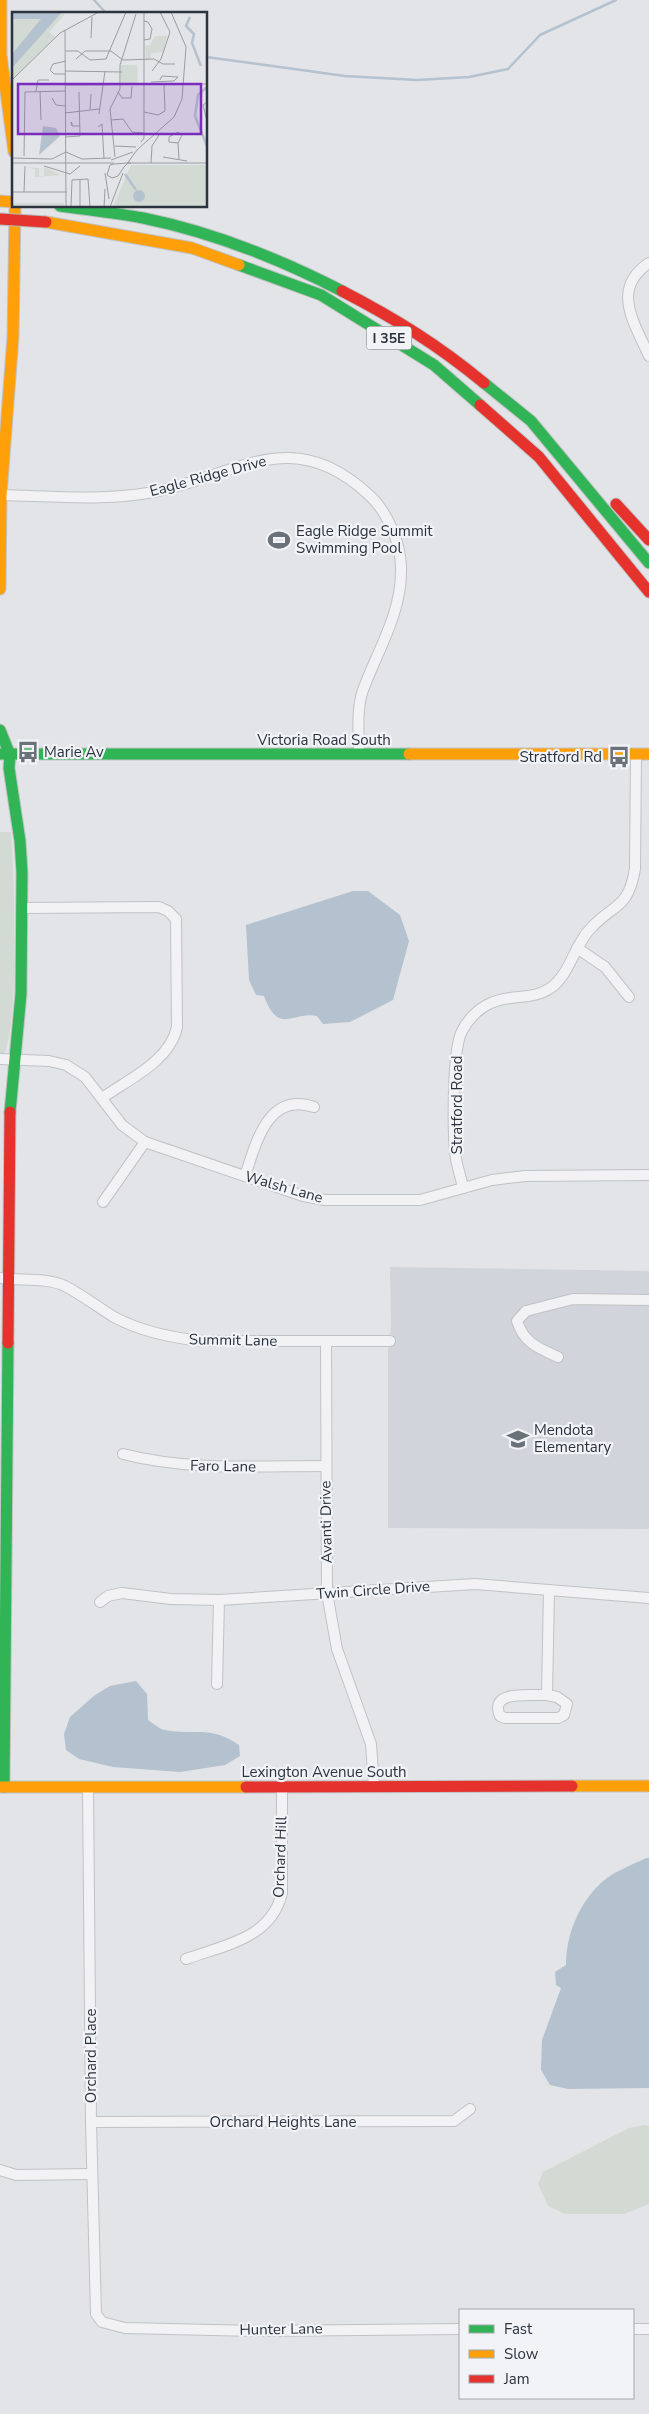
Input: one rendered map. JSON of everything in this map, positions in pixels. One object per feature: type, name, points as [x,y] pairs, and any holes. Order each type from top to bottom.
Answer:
[{"type":"main road","points":[[1,0],[1,55],[12,137]]},
{"type":"main road","points":[[0,589],[1,495],[14,337],[15,208]]},
{"type":"main road","name":"I 35E","points":[[74,208],[143,218],[191,230],[289,264],[398,320],[446,352],[531,421],[649,563]]},
{"type":"main road","name":"I 35E","points":[[0,219],[46,222],[192,248],[321,295],[434,365],[539,457],[649,592]]},
{"type":"main road","points":[[531,421],[567,453],[649,540]]},
{"type":"main road","points":[[0,730],[9,768],[20,841],[22,908],[21,994],[10,1099],[4,1279],[2,1787]]},
{"type":"main road","name":"Victoria Road South","points":[[5,755],[649,754]]},
{"type":"main road","name":"Lexington Avenue South","points":[[2,1787],[649,1786]]},
{"type":"street","points":[[649,263],[634,276],[628,288],[629,311],[649,356]]},
{"type":"street","name":"Eagle Ridge Drive","points":[[1,495],[100,496],[148,493],[190,484],[252,461],[278,457],[318,462],[353,480],[373,498],[388,521],[398,546],[401,572],[396,611],[362,692],[359,716],[359,754]]},
{"type":"street","name":"Stratford Road","points":[[463,1188],[455,1152],[456,1056],[461,1032],[473,1014],[491,1003],[509,997],[534,996],[550,989],[561,977],[591,927],[622,905],[633,884],[635,870],[636,754]]},
{"type":"street","points":[[22,908],[160,908],[168,911],[176,919],[177,1027],[174,1040],[163,1056],[102,1098]]},
{"type":"street","points":[[577,948],[606,967],[629,997]]},
{"type":"street","name":"Walsh Lane","points":[[0,1060],[49,1061],[66,1065],[85,1077],[122,1125],[145,1142],[303,1196],[325,1200],[420,1200],[492,1180],[525,1176],[649,1176]]},
{"type":"street","points":[[244,1176],[259,1134],[271,1116],[286,1106],[304,1104],[314,1107]]},
{"type":"street","points":[[103,1202],[145,1142]]},
{"type":"street","name":"Summit Lane","points":[[4,1279],[45,1282],[64,1286],[115,1317],[144,1330],[175,1338],[203,1341],[390,1341]]},
{"type":"street","points":[[558,1357],[537,1348],[522,1335],[517,1321],[526,1311],[573,1299],[649,1300]]},
{"type":"street","name":"Avanti Drive","points":[[326,1341],[327,1593],[337,1649],[371,1744],[374,1787]]},
{"type":"street","name":"Faro Lane","points":[[123,1454],[153,1462],[190,1466],[325,1466]]},
{"type":"street","name":"Twin Circle Drive","points":[[100,1602],[108,1596],[122,1593],[171,1599],[219,1600],[475,1584],[649,1598]]},
{"type":"street","points":[[547,1696],[549,1590]]},
{"type":"street","points":[[217,1684],[219,1600]]},
{"type":"street","points":[[508,1696],[547,1696],[557,1697],[567,1704],[564,1715],[558,1718],[505,1718],[500,1716],[498,1712],[498,1705],[502,1699],[508,1696]]},
{"type":"street","name":"Orchard Place","points":[[88,1787],[92,2174],[96,2314],[102,2322]]},
{"type":"street","name":"Orchard Hill","points":[[186,1959],[254,1933],[268,1923],[277,1909],[282,1893],[282,1787]]},
{"type":"street","name":"Orchard Heights Lane","points":[[91,2122],[454,2121],[470,2109]]},
{"type":"street","points":[[0,2170],[16,2175],[92,2174]]},
{"type":"street","name":"Hunter Lane","points":[[102,2322],[125,2328],[261,2331],[459,2329]]},
{"type":"street","points":[[634,2329],[649,2329]]},
{"type":"shaded area","points":[[0,832],[11,832],[14,912],[12,1015],[8,1040],[3,1055],[0,1054]]},
{"type":"shaded area","name":"Mendota Elementary","points":[[390,1267],[649,1271],[649,1529],[388,1528]]},
{"type":"shaded area","points":[[649,2126],[649,2204],[624,2214],[565,2214],[548,2206],[538,2184],[543,2172],[629,2128]]},
{"type":"water","points":[[353,891],[368,891],[400,915],[409,941],[393,1000],[350,1022],[323,1024],[317,1016],[308,1015],[281,1019],[275,1015],[264,996],[256,995],[249,980],[246,925]]},
{"type":"water","points":[[136,1681],[147,1694],[148,1720],[165,1730],[219,1735],[239,1745],[240,1756],[225,1765],[180,1772],[113,1767],[79,1759],[66,1750],[64,1734],[70,1717],[95,1695],[110,1686]]},
{"type":"water","points":[[649,1858],[649,2088],[568,2089],[550,2085],[541,2070],[542,2040],[561,1988],[556,1985],[555,1972],[566,1965],[568,1942],[575,1920],[594,1890],[606,1878]]},
{"type":"waterway","points":[[94,0],[105,12]]},
{"type":"waterway","points":[[208,57],[345,76],[417,80],[469,77],[508,69],[540,35],[616,0]]},
{"type":"traffic: fast","points":[[75,208],[143,218],[220,239],[294,268],[342,291]]},
{"type":"traffic: fast","points":[[239,265],[321,295],[434,365],[480,405]]},
{"type":"traffic: fast","points":[[484,383],[531,421],[649,563]]},
{"type":"traffic: fast","points":[[0,730],[10,755],[9,768],[20,841],[22,872],[21,994],[10,1112]]},
{"type":"traffic: fast","points":[[1,754],[409,754]]},
{"type":"traffic: fast","points":[[4,1787],[8,1343]]},
{"type":"traffic: slow","points":[[1,0],[1,55],[12,137]]},
{"type":"traffic: slow","points":[[0,201],[12,202]]},
{"type":"traffic: slow","points":[[0,589],[1,495],[13,337],[15,210]]},
{"type":"traffic: slow","points":[[46,222],[192,248],[239,265]]},
{"type":"traffic: slow","points":[[409,754],[649,754]]},
{"type":"traffic: slow","points":[[572,1786],[649,1786]]},
{"type":"traffic: slow","points":[[0,1787],[246,1787]]},
{"type":"traffic: jam","points":[[0,219],[46,222]]},
{"type":"traffic: jam","points":[[342,291],[416,333],[484,383]]},
{"type":"traffic: jam","points":[[480,405],[539,457],[649,592]]},
{"type":"traffic: jam","points":[[616,504],[649,540]]},
{"type":"traffic: jam","points":[[8,1343],[10,1112]]},
{"type":"traffic: jam","points":[[246,1787],[572,1786]]},
{"type":"place","name":"Eagle Ridge Summit Swimming Pool","points":[[279,540]]},
{"type":"place","name":"Marie Av","points":[[28,752]]},
{"type":"place","name":"Stratford Rd","points":[[619,757]]},
{"type":"place","name":"Mendota Elementary","points":[[518,1439]]}]
